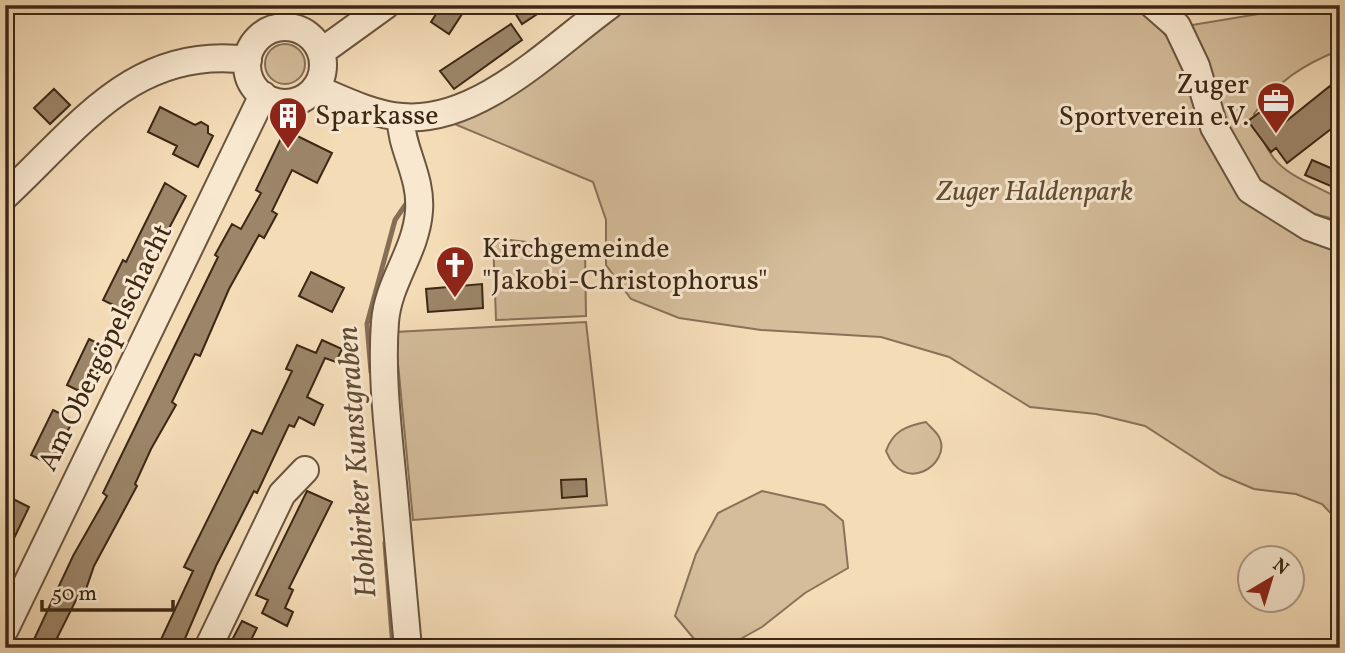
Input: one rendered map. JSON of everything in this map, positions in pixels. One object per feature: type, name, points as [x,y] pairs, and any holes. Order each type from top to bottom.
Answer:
[{"type":"street","points":[[313,43],[374,5]]},
{"type":"street","points":[[313,43],[386,5]]},
{"type":"street","points":[[315,88],[401,118],[441,113],[488,97],[610,5]]},
{"type":"street","points":[[1153,5],[1177,26],[1196,66],[1213,127],[1250,190],[1309,227],[1340,238]]},
{"type":"street","points":[[287,27],[313,43],[322,72],[315,88],[303,98],[289,103],[263,95],[250,78],[248,60],[257,40],[272,30],[287,27]]},
{"type":"street","points":[[5,197],[115,94],[136,78],[187,61],[219,56],[248,60]]},
{"type":"street","name":"Am Obergöpelschacht","points":[[5,629],[263,95]]},
{"type":"street","points":[[401,118],[401,129],[413,160],[420,194],[419,212],[413,248],[390,298],[384,345],[387,426],[408,648]]},
{"type":"street","points":[[208,648],[282,494],[305,470]]},
{"type":"green space","name":"Zuger Haldenpark","points":[[620,5],[1139,5],[1193,66],[1248,192],[1340,242],[1340,523],[1322,504],[1296,494],[1254,489],[1221,475],[1145,426],[1096,414],[1030,407],[949,357],[881,337],[761,330],[679,318],[631,299],[606,265],[606,220],[593,182],[445,120]]},
{"type":"green space","points":[[1313,5],[1340,7],[1340,50],[1314,61],[1281,83],[1254,114],[1260,133],[1275,160],[1295,176],[1340,199],[1340,220],[1304,211],[1284,202],[1265,188],[1249,169],[1223,123],[1186,26]]},
{"type":"green space","points":[[285,44],[293,45],[299,50],[304,56],[304,72],[299,78],[293,83],[285,84],[277,83],[271,78],[266,72],[265,64],[266,56],[271,50],[277,45]]},
{"type":"green space","points":[[493,238],[585,249],[586,316],[496,320]]},
{"type":"green space","points":[[586,322],[607,505],[413,520],[395,332]]},
{"type":"green space","points":[[926,422],[940,439],[938,458],[924,471],[914,474],[903,472],[886,451],[889,444],[901,430]]},
{"type":"green space","points":[[762,491],[824,505],[843,521],[848,568],[805,593],[762,627],[726,647],[695,640],[675,616],[696,554],[718,513]]},
{"type":"building","points":[[442,5],[455,5],[464,11],[449,34],[431,22]]},
{"type":"building","points":[[510,5],[551,5],[522,24]]},
{"type":"building","points":[[511,24],[522,40],[454,89],[440,71]]},
{"type":"building","points":[[1330,86],[1340,98],[1340,122],[1287,163],[1276,148],[1271,152],[1248,121],[1271,104],[1285,122]]},
{"type":"building","points":[[54,89],[70,105],[50,124],[34,108]]},
{"type":"building","points":[[160,107],[195,125],[201,122],[208,126],[208,133],[213,136],[198,167],[173,154],[177,146],[148,132]]},
{"type":"building","points":[[285,130],[332,153],[317,183],[292,170],[272,211],[277,214],[264,238],[259,235],[229,289],[200,356],[195,354],[172,402],[176,405],[151,449],[135,484],[137,486],[94,566],[85,592],[81,590],[57,638],[78,648],[30,648],[73,556],[107,496],[103,493],[218,257],[215,255],[232,224],[241,229],[261,193],[256,190]]},
{"type":"building","points":[[1312,160],[1340,172],[1340,190],[1305,175]]},
{"type":"building","points":[[165,183],[186,196],[156,253],[153,251],[123,310],[103,300],[123,260],[126,262]]},
{"type":"building","points":[[311,272],[344,288],[332,312],[299,296]]},
{"type":"building","name":"Kirchgemeinde \"Jakobi-Christophorus\"","points":[[482,284],[483,308],[428,312],[426,289]]},
{"type":"building","points":[[89,339],[109,349],[87,395],[67,385]]},
{"type":"building","points":[[322,340],[342,349],[336,362],[325,358],[307,397],[323,405],[314,425],[299,417],[294,427],[289,425],[257,493],[254,491],[216,566],[181,648],[157,648],[193,571],[184,567],[252,430],[262,434],[292,371],[286,369],[297,345],[316,353]]},
{"type":"building","points":[[53,410],[73,420],[51,465],[31,455]]},
{"type":"building","points":[[586,479],[587,496],[562,498],[561,480]]},
{"type":"building","points":[[307,491],[332,502],[289,588],[293,590],[285,608],[293,612],[287,626],[262,613],[268,600],[256,595]]},
{"type":"building","points":[[5,495],[29,507],[5,557]]},
{"type":"building","points":[[242,621],[257,628],[247,648],[231,642]]},
{"type":"waterway","name":"Hohbirker Kunstgraben","points":[[371,372],[367,324],[395,220],[408,201]]},
{"type":"waterway","name":"Hohbirker Kunstgraben","points":[[385,543],[393,648]]},
{"type":"place","name":"Zuger Sportverein e.V.","points":[[1276,135]]},
{"type":"place","name":"Sparkasse","points":[[288,150]]},
{"type":"place","name":"Kirchgemeinde \"Jakobi-Christophorus\"","points":[[455,299]]}]
